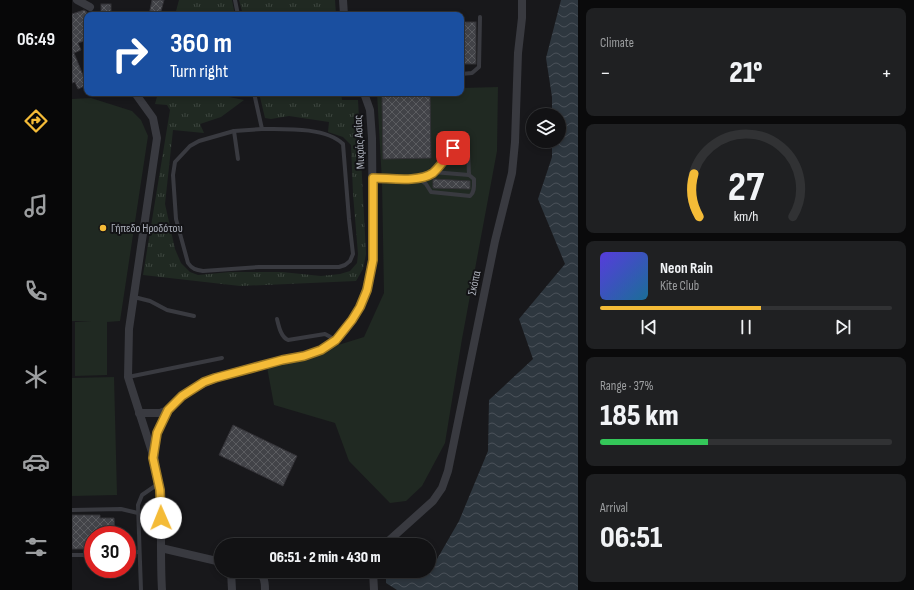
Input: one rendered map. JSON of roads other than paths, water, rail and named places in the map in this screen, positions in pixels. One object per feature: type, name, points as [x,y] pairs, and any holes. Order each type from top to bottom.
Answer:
[{"type":"street","points":[[77,0],[92,3]]},
{"type":"street","points":[[343,0],[344,12]]},
{"type":"street","name":"Σκόπα","points":[[392,538],[433,501],[442,488],[448,471],[492,255],[513,167],[522,0]]},
{"type":"street","points":[[138,96],[153,118],[157,138],[128,329],[128,377],[153,458]]},
{"type":"street","name":"Μικράς Ασίας","points":[[162,590],[161,503],[159,484],[153,458],[157,433],[168,410],[182,396],[204,382],[221,376],[311,354],[321,350],[336,340],[360,307],[371,276],[373,260],[373,178],[370,110],[365,96]]},
{"type":"street","points":[[139,413],[160,413],[168,410]]},
{"type":"street","points":[[161,548],[214,560]]},
{"type":"street","points":[[231,578],[232,590]]},
{"type":"street","points":[[263,578],[265,590]]},
{"type":"street","points":[[373,578],[374,590]]},
{"type":"lane","points":[[235,0],[237,12]]},
{"type":"lane","points":[[464,73],[472,72],[479,67],[480,18]]},
{"type":"lane","points":[[255,96],[262,129]]},
{"type":"lane","points":[[262,129],[290,129],[321,134],[338,139],[343,144],[353,254],[350,261],[345,265],[339,267],[259,267],[203,271],[191,268],[188,263],[176,219],[173,175],[175,162],[190,146],[199,141],[234,131],[262,129]]},
{"type":"lane","points":[[234,131],[238,159]]},
{"type":"lane","points":[[373,178],[418,178],[433,172],[443,162],[453,148],[468,149],[469,175]]},
{"type":"lane","points":[[418,178],[426,184],[431,192],[470,196],[473,194],[474,179],[469,175],[433,172]]},
{"type":"lane","points":[[134,297],[150,301],[167,310],[194,316]]},
{"type":"lane","points":[[277,319],[285,339],[288,340],[324,334],[336,340]]},
{"type":"lane","points":[[128,377],[222,358]]},
{"type":"lane","points":[[141,590],[138,504],[142,495],[159,484]]},
{"type":"lane","points":[[72,510],[121,509],[138,513]]},
{"type":"lane","points":[[72,556],[84,555]]},
{"type":"water","points":[[561,0],[578,0],[578,590],[397,590],[386,583],[386,578],[436,578],[436,561],[459,521],[488,451],[489,400],[533,359],[519,319],[565,264],[538,199],[552,157],[552,148],[566,148],[566,108],[552,108],[552,97],[546,58]]},
{"type":"place","name":"Γήπεδο Ηροδότου","points":[[103,228]]}]
